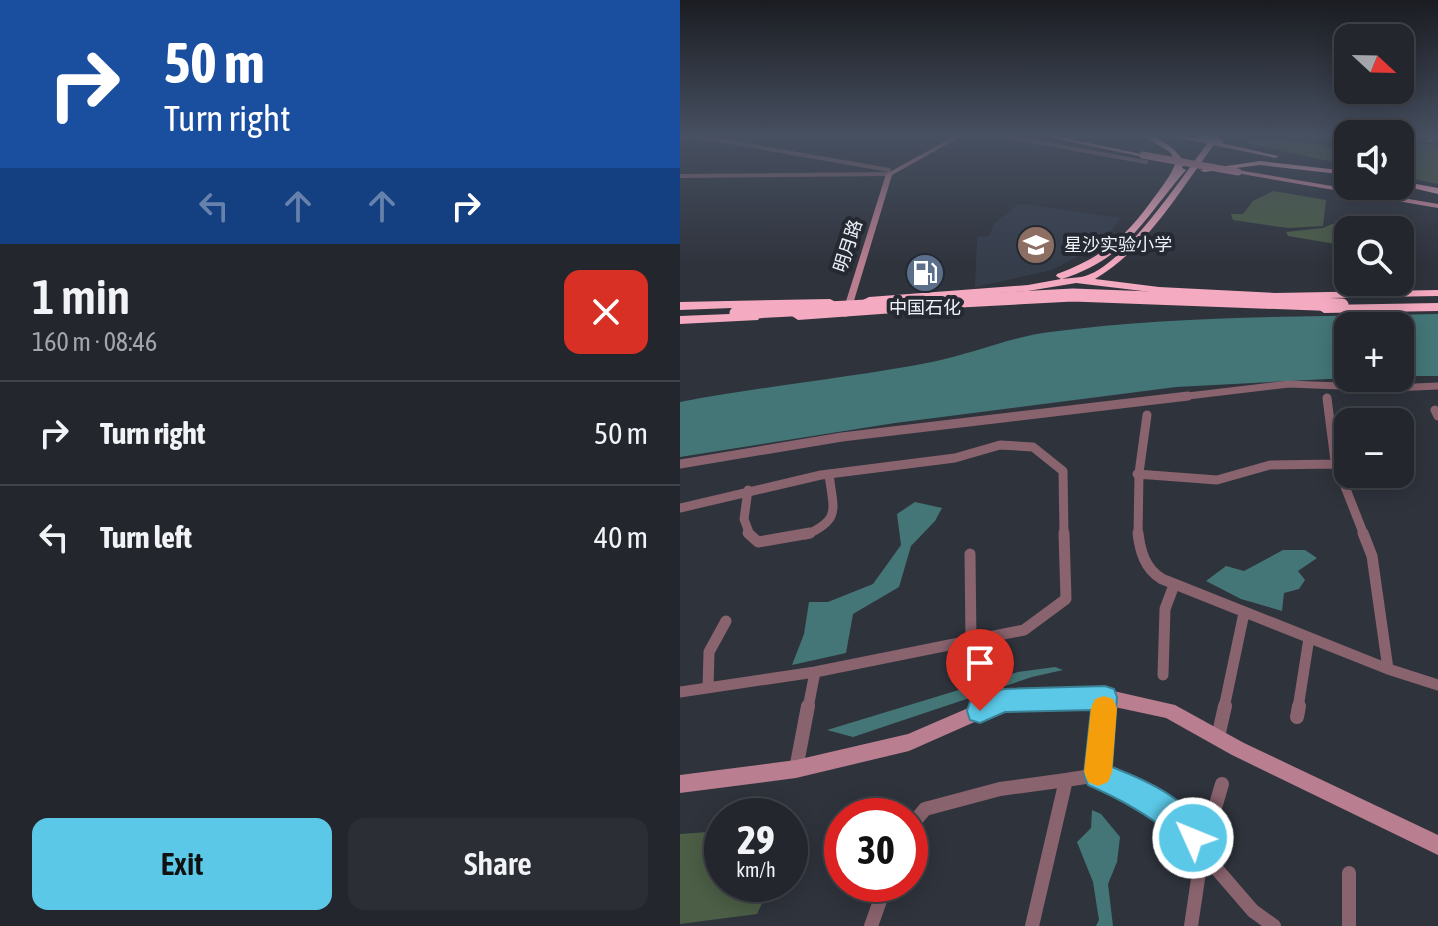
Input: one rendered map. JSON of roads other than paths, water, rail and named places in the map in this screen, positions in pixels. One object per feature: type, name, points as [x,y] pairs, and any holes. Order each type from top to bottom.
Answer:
[{"type":"highway","points":[[1006,290],[1036,285],[1093,262],[1127,238],[1153,202],[1178,180]]},
{"type":"highway","points":[[1055,294],[1108,268],[1141,241],[1169,204],[1178,180]]},
{"type":"highway","points":[[1414,185],[1438,190]]},
{"type":"highway","points":[[1108,268],[1110,277],[1135,288]]},
{"type":"highway","points":[[843,308],[1085,280],[1135,288],[1275,296],[1438,299]]},
{"type":"highway","points":[[680,313],[957,307],[1055,294],[1293,309],[1438,299]]},
{"type":"highway","points":[[680,313],[850,310],[1073,295],[1341,303],[1438,299]]},
{"type":"main road","points":[[1284,179],[1438,206]]},
{"type":"main road","points":[[1286,179],[1438,206]]},
{"type":"street","name":"明月路","points":[[843,308],[886,179]]},
{"type":"street","points":[[680,464],[842,437],[1259,387],[1289,384],[1392,388],[1438,386]]},
{"type":"street","points":[[1327,398],[1334,449]]},
{"type":"street","points":[[1147,415],[1137,474],[1138,539],[1151,572],[1174,585],[1244,613],[1438,685]]},
{"type":"street","points":[[680,508],[748,490],[829,474],[955,458],[1000,445],[1033,447],[1063,471],[1066,599],[1024,630],[815,672],[680,692]]},
{"type":"street","points":[[1137,474],[1217,480],[1270,465],[1334,464]]},
{"type":"street","points":[[748,490],[742,523],[748,536],[758,542],[805,535],[826,526],[833,513],[829,474]]},
{"type":"street","points":[[1345,488],[1372,556],[1388,669]]},
{"type":"street","points":[[970,554],[971,641]]},
{"type":"street","points":[[1163,675],[1165,609],[1174,585]]},
{"type":"street","points":[[1218,737],[1244,613]]},
{"type":"street","points":[[708,688],[707,661],[712,637],[726,621]]},
{"type":"street","points":[[1297,717],[1309,638]]},
{"type":"street","points":[[796,769],[815,672]]},
{"type":"street","points":[[1098,775],[1105,697]]},
{"type":"street","points":[[680,784],[796,769],[909,742],[1003,701],[1105,697],[1169,711],[1438,845]]},
{"type":"street","points":[[928,808],[1000,789],[1098,775],[1136,790],[1184,825],[1202,852],[1253,911],[1274,926]]},
{"type":"street","points":[[1032,926],[1066,780]]},
{"type":"street","points":[[1191,926],[1202,852],[1222,784]]},
{"type":"street","points":[[1349,873],[1349,926]]},
{"type":"street","points":[[871,926],[880,902]]},
{"type":"place","name":"星沙实验小学","points":[[1036,245]]},
{"type":"place","name":"中国石化","points":[[925,273]]}]
